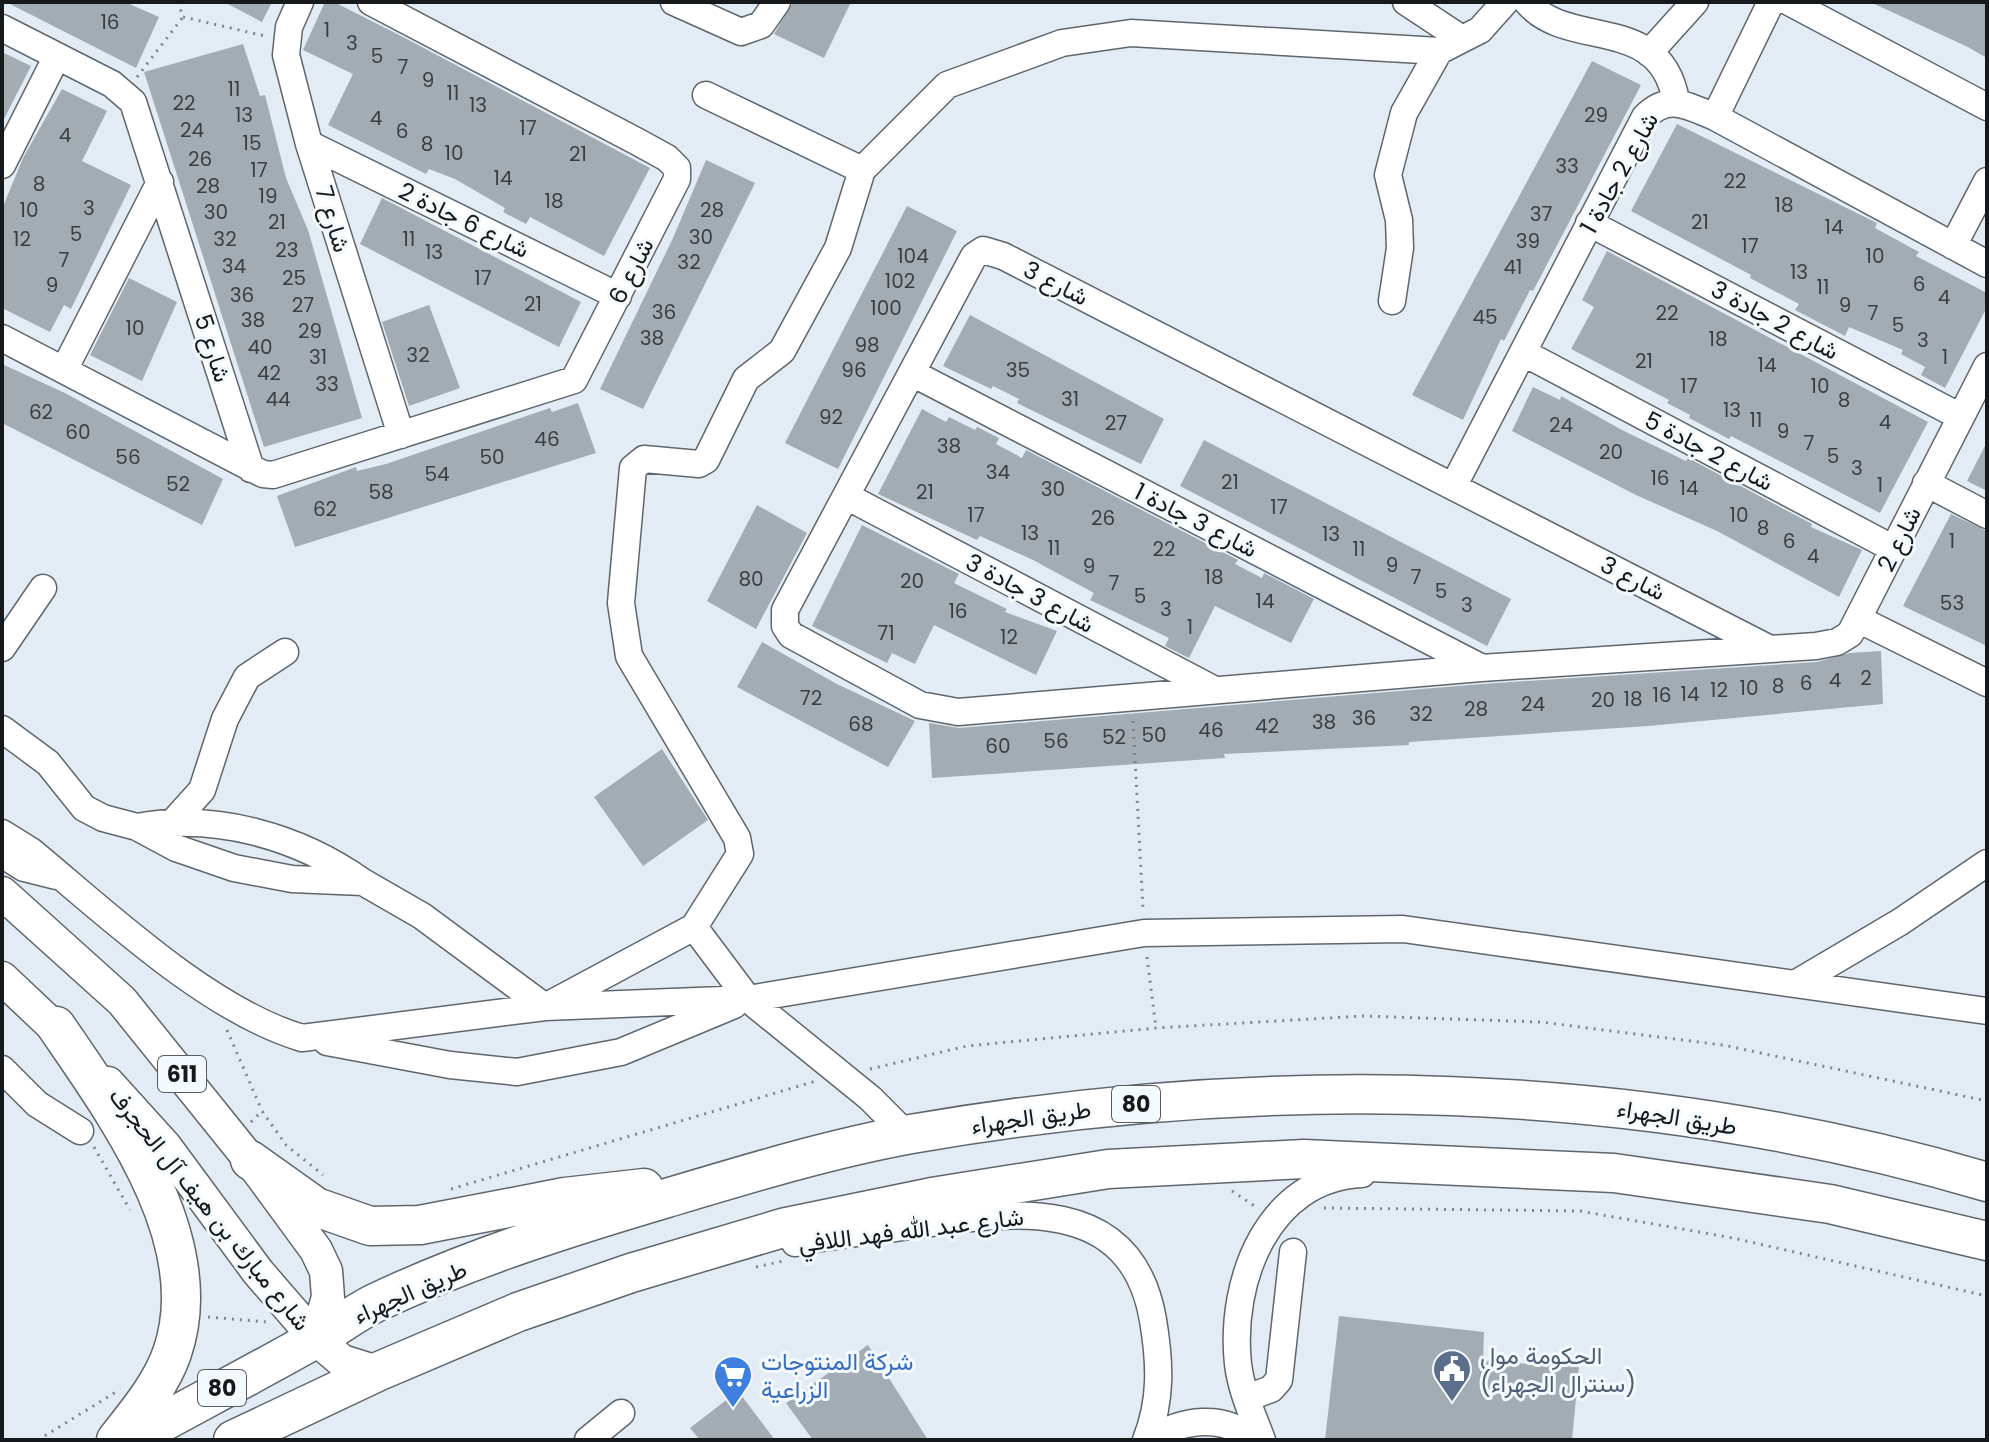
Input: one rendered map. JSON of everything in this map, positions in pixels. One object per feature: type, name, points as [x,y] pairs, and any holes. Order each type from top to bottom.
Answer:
[{"type":"highway","points":[[56,1026],[120,1120],[156,1194],[179,1258],[182,1315],[172,1354],[159,1380],[116,1440]]},
{"type":"highway","name":"طريق الجهراء","points":[[130,1440],[299,1355],[373,1305],[504,1252],[695,1190],[907,1135],[1101,1106],[1300,1095],[1508,1096],[1616,1106],[1730,1125],[1837,1145],[1987,1182]]},
{"type":"highway","name":"80","points":[[233,1440],[377,1372],[518,1312],[592,1287],[786,1227],[932,1197],[1108,1169],[1304,1159],[1614,1173],[1830,1204],[1987,1241]]},
{"type":"highway","points":[[250,1160],[316,1207],[370,1226],[420,1225],[632,1187],[695,1190]]},
{"type":"highway","points":[[176,1440],[299,1355]]},
{"type":"main road","name":"شارع مبارك بن هيف آل الحجرف","points":[[6,899],[122,1001],[250,1160],[316,1250],[326,1271],[328,1297],[299,1355]]},
{"type":"main road","name":"شارع مبارك بن هيف آل الحجرف","points":[[2,978],[56,1026],[165,1146],[289,1309],[299,1355]]},
{"type":"main road","name":"شارع مبارك بن هيف آل الحجرف","points":[[299,1355],[342,1361],[377,1372]]},
{"type":"street","name":"شارع 7","points":[[300,2],[286,41],[286,55],[309,144],[401,435]]},
{"type":"street","name":"شارع 6","points":[[251,469],[273,475],[574,380],[677,179],[677,168],[667,158],[371,2]]},
{"type":"street","points":[[674,2],[741,32],[761,25],[777,2]]},
{"type":"street","points":[[1406,2],[1462,39]]},
{"type":"street","points":[[545,1007],[694,927],[737,862],[740,846],[629,656],[621,603],[633,468],[644,459],[699,464],[706,460],[746,379],[782,351],[838,248],[862,170],[947,85],[1062,43],[1131,33],[1439,51],[1480,30],[1505,2]]},
{"type":"street","points":[[1534,8],[1555,17],[1568,13],[1578,2]]},
{"type":"street","points":[[1649,53],[1695,2]]},
{"type":"street","points":[[1715,117],[1771,2]]},
{"type":"street","points":[[1789,2],[1987,107]]},
{"type":"street","points":[[1534,8],[1640,46],[1661,62],[1672,79],[1676,101]]},
{"type":"street","points":[[2,28],[126,93]]},
{"type":"street","points":[[1392,301],[1400,248],[1399,220],[1388,175],[1404,113],[1439,51]]},
{"type":"street","points":[[2,165],[57,56]]},
{"type":"street","name":"شارع 5","points":[[126,93],[133,102],[160,182],[251,469]]},
{"type":"street","points":[[706,95],[862,170]]},
{"type":"street","name":"شارع 2 جادة 1","points":[[1454,485],[1645,117],[1657,105],[1676,101],[1715,117],[1987,264]]},
{"type":"street","name":"شارع 6 جادة 2","points":[[309,144],[618,296]]},
{"type":"street","points":[[1953,246],[1987,181]]},
{"type":"street","points":[[64,370],[160,182]]},
{"type":"street","name":"شارع 2 جادة 3","points":[[1589,223],[1961,417]]},
{"type":"street","name":"شارع 3","points":[[983,250],[1003,256],[1766,647],[941,711],[920,705],[791,635],[785,626],[785,610],[974,256],[983,250]]},
{"type":"street","points":[[2,338],[251,469]]},
{"type":"street","name":"شارع 2 جادة 5","points":[[1524,353],[1894,549]]},
{"type":"street","name":"شارع 2","points":[[1766,647],[1816,646],[1837,642],[1850,634],[1987,366]]},
{"type":"street","name":"شارع 3 جادة 1","points":[[912,373],[1481,668]]},
{"type":"street","points":[[1926,483],[1987,515]]},
{"type":"street","name":"شارع 3 جادة 3","points":[[846,496],[1213,689]]},
{"type":"street","points":[[2,648],[43,588]]},
{"type":"street","points":[[1858,619],[1987,683]]},
{"type":"street","points":[[175,820],[202,790],[225,719],[247,677],[285,652]]},
{"type":"street","points":[[2,729],[48,763],[84,808],[137,827],[176,848],[234,868],[292,879],[363,882]]},
{"type":"street","points":[[137,827],[175,820],[219,825],[275,837],[328,857],[363,882],[422,916],[545,1007]]},
{"type":"street","points":[[2,833],[211,996],[270,1029],[302,1038],[450,1065],[517,1072],[621,1052],[748,999]]},
{"type":"street","points":[[6,857],[24,868],[63,878]]},
{"type":"street","points":[[6,857],[6,899]]},
{"type":"street","points":[[1795,984],[1900,922],[1987,863]]},
{"type":"street","points":[[694,927],[748,999],[870,1098],[907,1135]]},
{"type":"street","points":[[302,1038],[545,1007],[748,999],[1144,933],[1403,929],[1987,1011]]},
{"type":"street","points":[[2,1069],[37,1104],[80,1131]]},
{"type":"street","points":[[1262,1440],[1238,1366],[1237,1321],[1244,1279],[1275,1217],[1305,1189],[1339,1175],[1496,1168]]},
{"type":"street","name":"شارع عبد الله فهد اللافي","points":[[592,1287],[803,1241],[1021,1212],[1061,1218],[1094,1231],[1122,1254],[1147,1287],[1159,1363],[1158,1401],[1148,1440]]},
{"type":"street","points":[[1247,1398],[1271,1389],[1279,1380],[1293,1252]]},
{"type":"street","points":[[588,1440],[621,1413]]},
{"type":"street","points":[[1148,1440],[1168,1428],[1193,1421],[1221,1423],[1254,1440]]},
{"type":"path","points":[[178,2],[183,17]]},
{"type":"path","points":[[183,17],[286,41]]},
{"type":"path","points":[[126,93],[183,17]]},
{"type":"path","points":[[1132,697],[1144,933],[1156,1028]]},
{"type":"path","points":[[211,996],[262,1111]]},
{"type":"path","points":[[80,1131],[93,1146],[132,1212]]},
{"type":"path","points":[[1225,1185],[1275,1217],[1310,1208],[1580,1211],[1733,1238],[1987,1296]]},
{"type":"path","points":[[752,1268],[796,1258]]},
{"type":"path","points":[[182,1315],[276,1323],[289,1309]]},
{"type":"path","points":[[38,1440],[121,1389]]},
{"type":"building","points":[[6,2],[125,2],[159,17],[136,68]]},
{"type":"building","points":[[224,2],[272,2],[262,22]]},
{"type":"building","points":[[325,2],[334,2],[403,37],[650,168],[604,256],[530,217],[526,224],[455,179],[429,169],[426,174],[328,125],[353,74],[303,50]]},
{"type":"building","points":[[793,2],[851,2],[824,58],[774,34]]},
{"type":"building","points":[[1870,2],[1987,2],[1987,58],[1968,47]]},
{"type":"building","points":[[243,44],[260,96],[265,95],[286,178],[308,230],[362,418],[264,447],[144,72]]},
{"type":"building","points":[[2,52],[31,66],[2,123]]},
{"type":"building","points":[[1592,61],[1641,85],[1533,291],[1530,290],[1504,341],[1501,339],[1463,420],[1412,395]]},
{"type":"building","points":[[62,89],[107,111],[82,161],[131,185],[71,309],[64,305],[50,332],[2,308],[2,209],[23,158]]},
{"type":"building","points":[[1677,124],[1877,223],[1875,228],[1919,252],[1916,256],[1987,293],[1987,307],[1945,388],[1921,375],[1925,367],[1901,354],[1903,350],[1849,327],[1845,336],[1795,310],[1799,304],[1750,278],[1751,275],[1631,211]]},
{"type":"building","points":[[706,160],[755,183],[643,409],[600,389],[673,238]]},
{"type":"building","points":[[382,198],[581,302],[559,347],[360,244]]},
{"type":"building","points":[[907,206],[957,231],[838,469],[785,443]]},
{"type":"building","points":[[1607,251],[1928,422],[1880,513],[1731,436],[1729,439],[1689,418],[1690,415],[1667,403],[1669,400],[1571,349],[1594,307],[1582,300]]},
{"type":"building","points":[[129,278],[177,302],[142,381],[90,355]]},
{"type":"building","points":[[429,305],[460,388],[409,406],[382,322]]},
{"type":"building","points":[[970,315],[1164,419],[1141,464],[1017,403],[1019,399],[993,386],[991,389],[943,366]]},
{"type":"building","points":[[2,364],[65,393],[223,479],[202,525],[2,423]]},
{"type":"building","points":[[1533,387],[1560,400],[1561,396],[1686,461],[1688,458],[1812,524],[1811,527],[1862,550],[1839,597],[1717,531],[1636,495],[1512,431]]},
{"type":"building","points":[[578,403],[596,453],[295,547],[277,496],[356,467],[357,471],[386,464],[550,408],[552,412]]},
{"type":"building","points":[[922,409],[946,422],[949,417],[975,430],[977,427],[999,438],[996,444],[1022,458],[1026,450],[1238,560],[1235,564],[1262,578],[1264,573],[1314,599],[1291,643],[1215,606],[1189,658],[1165,646],[1169,638],[1090,600],[1094,593],[1033,560],[980,536],[977,540],[878,494]]},
{"type":"building","points":[[1204,440],[1511,599],[1487,646],[1180,486]]},
{"type":"building","points":[[1987,442],[1987,491],[1967,481]]},
{"type":"building","points":[[757,505],[807,533],[756,629],[707,601]]},
{"type":"building","points":[[1951,514],[1987,531],[1987,646],[1903,606]]},
{"type":"building","points":[[862,525],[959,574],[954,583],[1007,609],[1005,612],[1057,631],[1036,675],[934,625],[915,664],[892,653],[887,663],[812,626]]},
{"type":"building","points":[[762,642],[837,684],[915,721],[888,767],[737,687]]},
{"type":"building","points":[[1881,651],[1883,704],[1648,726],[1409,742],[1409,745],[1224,754],[1225,758],[932,778],[929,723],[959,728],[1482,684],[1817,662],[1850,653]]},
{"type":"building","points":[[662,749],[708,820],[643,866],[594,797]]},
{"type":"building","name":"الحكومة مول (سنترال الجهراء)","points":[[1339,1316],[1484,1332],[1483,1361],[1579,1367],[1572,1440],[1325,1440]]},
{"type":"building","points":[[868,1345],[928,1440],[813,1440],[786,1403]]},
{"type":"building","name":"شركة المنتوجات الزراعية","points":[[738,1391],[775,1440],[700,1440],[690,1428]]},
{"type":"place","name":"الحكومة مول (سنترال الجهراء)","points":[[1452,1403]]},
{"type":"place","name":"شركة المنتوجات الزراعية","points":[[733,1409]]}]
